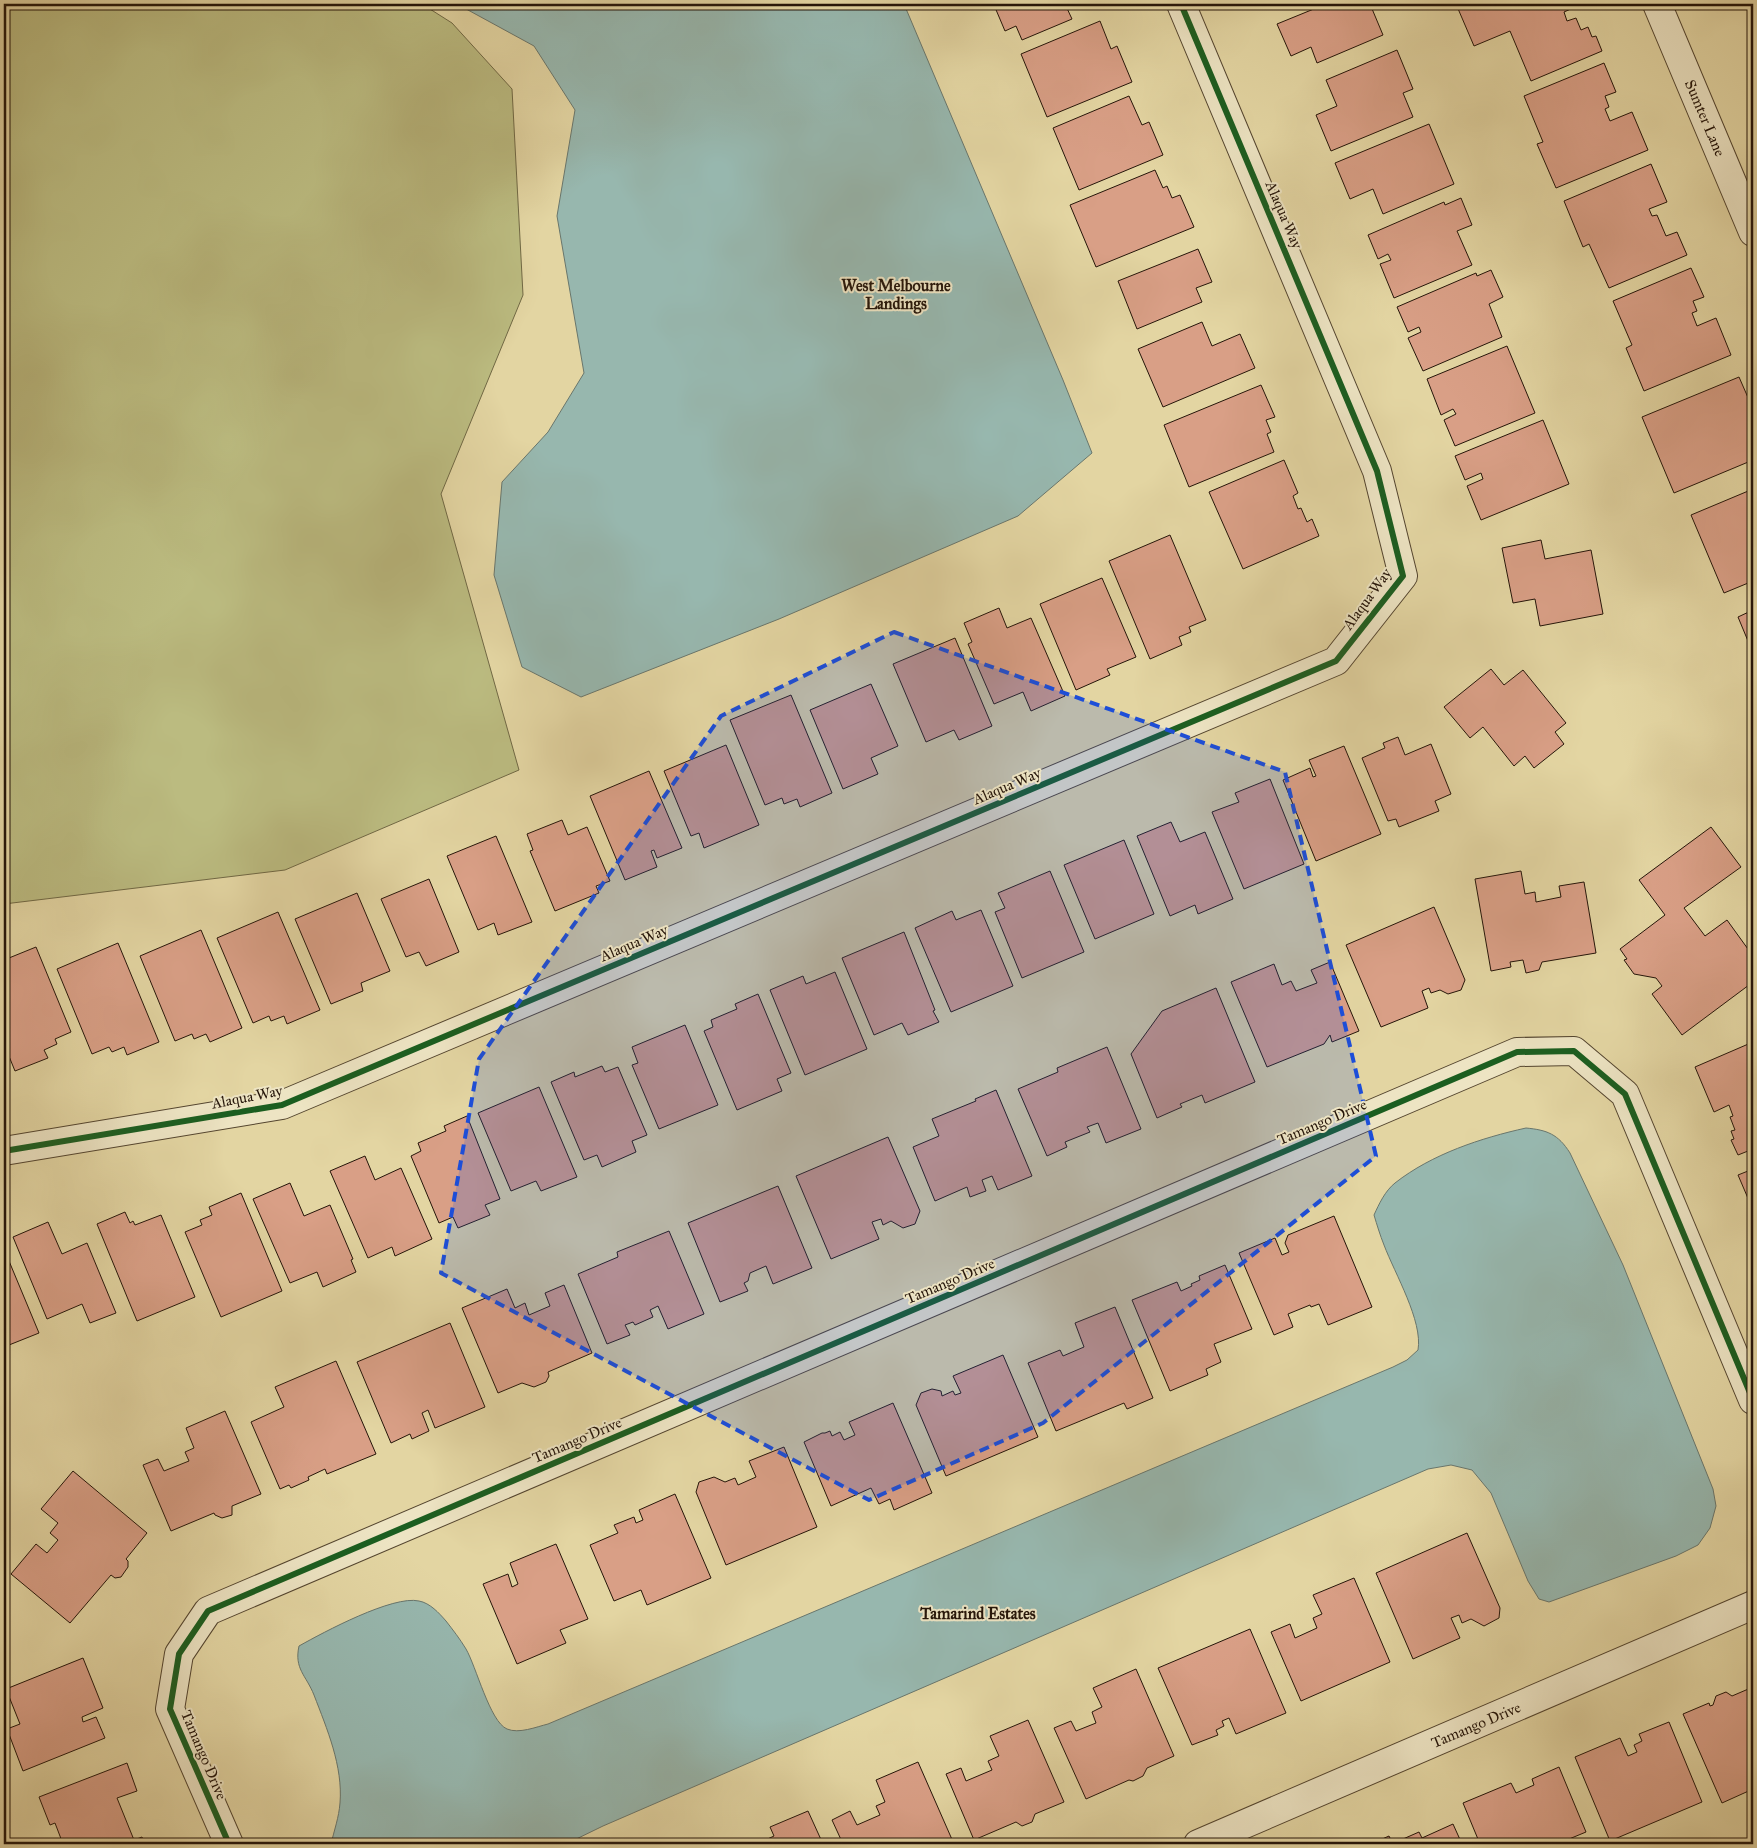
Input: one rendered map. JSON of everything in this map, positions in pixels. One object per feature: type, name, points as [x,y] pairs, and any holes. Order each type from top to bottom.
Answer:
[{"type":"street","name":"Alaqua Way","points":[[4,1151],[282,1105],[1336,661],[1403,576],[1377,471],[1182,4]]},
{"type":"street","name":"Sumter Lane","points":[[1656,4],[1753,232]]},
{"type":"street","name":"Tamango Drive","points":[[229,1844],[170,1709],[179,1654],[208,1611],[1517,1052],[1574,1051],[1625,1094],[1753,1400]]},
{"type":"street","name":"Tamango Drive","points":[[1198,1844],[1753,1605]]},
{"type":"highlighted area","points":[[894,632],[1285,772],[1376,1156],[1043,1423],[869,1500],[441,1273],[479,1059],[721,716]]},
{"type":"green space","points":[[4,4],[422,4],[452,23],[512,89],[523,295],[441,494],[519,770],[285,870],[4,904]]},
{"type":"water","points":[[457,4],[904,4],[1092,453],[1018,516],[779,619],[581,697],[522,667],[494,575],[502,482],[548,432],[584,373],[557,216],[575,110],[534,46]]},
{"type":"water","points":[[1526,1128],[1551,1134],[1566,1147],[1623,1265],[1713,1489],[1716,1506],[1710,1528],[1698,1545],[1676,1556],[1549,1602],[1539,1599],[1528,1581],[1491,1493],[1472,1470],[1451,1465],[1428,1469],[603,1826],[566,1844],[331,1844],[339,1808],[340,1789],[337,1762],[314,1695],[299,1666],[299,1646],[341,1624],[376,1609],[407,1601],[423,1602],[431,1606],[440,1615],[464,1645],[489,1705],[501,1724],[507,1729],[517,1731],[548,1724],[1407,1360],[1418,1350],[1416,1325],[1374,1215],[1380,1202],[1395,1183],[1441,1155],[1475,1142]]},
{"type":"building","points":[[1065,4],[1072,19],[1022,40],[1016,26],[1005,31],[994,5]]},
{"type":"building","points":[[1326,4],[1370,4],[1383,35],[1317,63],[1311,47],[1291,56],[1277,24]]},
{"type":"building","points":[[1456,4],[1582,4],[1564,12],[1567,21],[1576,18],[1581,30],[1588,27],[1592,37],[1596,36],[1602,51],[1531,81],[1510,31],[1474,46]]},
{"type":"building","points":[[1100,21],[1111,49],[1117,46],[1132,82],[1047,117],[1021,54]]},
{"type":"building","points":[[1397,50],[1413,89],[1403,93],[1413,117],[1331,151],[1316,115],[1337,106],[1326,80]]},
{"type":"building","points":[[1604,63],[1616,92],[1605,96],[1609,107],[1605,109],[1610,121],[1632,112],[1648,150],[1556,188],[1537,144],[1543,142],[1524,96]]},
{"type":"building","points":[[1129,96],[1142,125],[1149,122],[1163,155],[1079,190],[1053,128]]},
{"type":"building","points":[[1429,124],[1454,184],[1383,214],[1373,189],[1350,199],[1335,163]]},
{"type":"building","points":[[1651,164],[1667,202],[1649,209],[1652,216],[1657,215],[1666,236],[1677,232],[1687,255],[1609,288],[1589,244],[1583,247],[1564,201]]},
{"type":"building","points":[[1155,170],[1163,188],[1167,186],[1172,198],[1180,195],[1194,227],[1096,267],[1070,205]]},
{"type":"building","points":[[1461,198],[1472,225],[1457,231],[1472,265],[1394,298],[1380,264],[1391,260],[1388,254],[1378,259],[1368,235],[1444,202],[1445,205]]},
{"type":"building","points":[[1198,249],[1212,282],[1196,288],[1202,302],[1137,329],[1118,281]]},
{"type":"building","points":[[1691,268],[1704,297],[1693,301],[1697,311],[1692,313],[1697,326],[1716,318],[1731,355],[1644,391],[1626,348],[1632,345],[1613,301]]},
{"type":"building","points":[[1491,270],[1503,297],[1489,304],[1502,337],[1423,371],[1408,338],[1421,332],[1419,327],[1408,332],[1397,307],[1476,273],[1477,276]]},
{"type":"building","points":[[1202,322],[1212,346],[1240,334],[1255,368],[1163,407],[1138,349]]},
{"type":"building","points":[[1507,346],[1535,413],[1455,446],[1444,420],[1456,414],[1453,409],[1441,415],[1427,379]]},
{"type":"building","points":[[1739,377],[1753,409],[1753,416],[1749,417],[1753,427],[1753,460],[1674,493],[1642,417]]},
{"type":"building","points":[[1261,385],[1275,417],[1266,420],[1271,432],[1267,434],[1274,452],[1189,487],[1164,425]]},
{"type":"building","points":[[1543,420],[1569,484],[1481,520],[1467,486],[1483,479],[1481,473],[1465,480],[1455,456]]},
{"type":"building","points":[[1284,460],[1298,493],[1293,496],[1298,509],[1301,508],[1307,522],[1312,519],[1319,536],[1243,569],[1209,492]]},
{"type":"building","points":[[1753,489],[1753,581],[1724,593],[1691,515]]},
{"type":"building","points":[[1170,535],[1206,620],[1189,627],[1191,632],[1179,637],[1182,645],[1150,659],[1109,561]]},
{"type":"building","points":[[1541,540],[1545,559],[1591,550],[1603,614],[1540,626],[1535,599],[1513,603],[1502,548]]},
{"type":"building","points":[[1102,578],[1136,657],[1107,669],[1110,675],[1076,690],[1040,604]]},
{"type":"building","points":[[999,608],[1007,628],[1031,618],[1065,696],[1031,711],[1023,692],[994,704],[968,644],[972,642],[964,623]]},
{"type":"building","points":[[1753,610],[1753,653],[1738,617]]},
{"type":"building","points":[[955,638],[992,726],[959,740],[954,730],[926,742],[893,664]]},
{"type":"building","points":[[1491,669],[1504,685],[1523,670],[1566,723],[1555,732],[1564,744],[1534,768],[1525,756],[1514,766],[1483,727],[1470,738],[1444,707]]},
{"type":"building","points":[[871,684],[898,746],[871,758],[878,774],[843,789],[810,710]]},
{"type":"building","points":[[791,695],[832,793],[800,807],[797,799],[784,804],[782,798],[765,805],[730,720]]},
{"type":"building","points":[[1398,737],[1405,755],[1431,744],[1451,794],[1435,801],[1439,811],[1399,827],[1396,819],[1388,821],[1362,758],[1385,748],[1383,743]]},
{"type":"building","points":[[726,745],[759,825],[704,848],[699,833],[691,836],[664,771]]},
{"type":"building","points":[[1344,746],[1381,834],[1316,861],[1283,780],[1310,768],[1313,777],[1316,776],[1309,760]]},
{"type":"building","points":[[649,771],[682,848],[657,858],[654,850],[651,851],[657,867],[625,880],[590,796]]},
{"type":"building","points":[[1270,779],[1304,864],[1244,889],[1212,812],[1239,802],[1235,793]]},
{"type":"building","points":[[562,820],[568,835],[587,827],[610,881],[596,886],[599,893],[555,911],[530,851],[533,850],[527,834]]},
{"type":"building","points":[[1171,822],[1180,842],[1205,832],[1233,899],[1198,914],[1195,905],[1170,916],[1137,836]]},
{"type":"building","points":[[1711,827],[1741,867],[1684,908],[1705,936],[1727,920],[1753,956],[1753,982],[1682,1035],[1652,994],[1662,986],[1656,978],[1634,974],[1624,960],[1627,959],[1620,949],[1665,915],[1639,880]]},
{"type":"building","points":[[496,836],[532,922],[498,935],[494,923],[478,930],[447,856]]},
{"type":"building","points":[[1124,840],[1154,914],[1095,939],[1064,865]]},
{"type":"building","points":[[1050,871],[1084,952],[1022,978],[995,912],[1005,908],[998,893]]},
{"type":"building","points":[[1521,871],[1525,894],[1535,892],[1536,902],[1561,897],[1559,886],[1584,882],[1596,953],[1542,962],[1539,970],[1526,973],[1523,960],[1510,962],[1511,967],[1491,971],[1475,879]]},
{"type":"building","points":[[429,879],[459,952],[426,966],[419,952],[406,957],[381,899]]},
{"type":"building","points":[[357,893],[390,971],[361,983],[363,991],[331,1004],[295,919]]},
{"type":"building","points":[[1434,907],[1465,980],[1461,990],[1448,994],[1440,990],[1431,993],[1429,988],[1422,991],[1428,1008],[1381,1027],[1346,945]]},
{"type":"building","points":[[981,910],[1013,986],[951,1012],[915,928],[952,911],[956,920]]},
{"type":"building","points":[[278,912],[320,1010],[287,1024],[284,1016],[271,1021],[269,1016],[253,1023],[217,938]]},
{"type":"building","points":[[201,930],[242,1028],[210,1042],[206,1034],[194,1039],[192,1034],[175,1041],[140,956]]},
{"type":"building","points":[[904,932],[935,1010],[933,1011],[939,1022],[908,1035],[902,1023],[874,1035],[842,958]]},
{"type":"building","points":[[118,943],[159,1042],[127,1055],[124,1047],[112,1052],[109,1047],[92,1054],[57,969]]},
{"type":"building","points":[[36,947],[71,1032],[55,1039],[57,1044],[44,1050],[48,1058],[15,1071],[4,1044],[4,960]]},
{"type":"building","points":[[1330,962],[1359,1031],[1332,1042],[1330,1035],[1324,1044],[1267,1067],[1231,982],[1274,964],[1282,985],[1291,981],[1296,991],[1317,983],[1311,970]]},
{"type":"building","points":[[835,972],[867,1049],[805,1075],[770,990],[803,976],[806,984]]},
{"type":"building","points":[[1216,988],[1255,1082],[1205,1103],[1202,1095],[1180,1104],[1182,1107],[1157,1118],[1131,1054],[1162,1011]]},
{"type":"building","points":[[758,994],[791,1073],[777,1079],[782,1091],[737,1110],[704,1031],[713,1027],[711,1020],[737,1009],[735,1004]]},
{"type":"building","points":[[685,1025],[718,1105],[659,1129],[632,1065],[638,1063],[632,1047]]},
{"type":"building","points":[[1753,1042],[1753,1149],[1738,1155],[1731,1140],[1734,1139],[1731,1131],[1735,1130],[1730,1117],[1733,1116],[1729,1105],[1714,1112],[1695,1067]]},
{"type":"building","points":[[1107,1047],[1141,1129],[1106,1143],[1098,1123],[1087,1127],[1090,1132],[1065,1142],[1067,1147],[1047,1156],[1018,1089],[1058,1072],[1057,1068]]},
{"type":"building","points":[[602,1066],[605,1072],[618,1067],[647,1135],[632,1141],[636,1152],[602,1167],[597,1155],[584,1160],[551,1082],[574,1072],[575,1077]]},
{"type":"building","points":[[539,1087],[577,1177],[541,1191],[536,1181],[511,1191],[478,1113]]},
{"type":"building","points":[[996,1090],[1032,1176],[998,1190],[992,1176],[982,1180],[986,1191],[970,1197],[967,1187],[935,1201],[913,1147],[939,1136],[932,1119],[976,1101],[975,1099]]},
{"type":"building","points":[[467,1116],[500,1199],[485,1205],[490,1215],[458,1228],[453,1217],[439,1223],[411,1156],[421,1151],[418,1143],[446,1131],[444,1126]]},
{"type":"building","points":[[888,1137],[920,1211],[915,1224],[903,1228],[891,1221],[883,1225],[881,1219],[872,1222],[879,1239],[831,1259],[796,1176]]},
{"type":"building","points":[[365,1156],[375,1180],[401,1168],[432,1239],[395,1256],[392,1247],[368,1258],[330,1171]]},
{"type":"building","points":[[1753,1169],[1753,1210],[1738,1175]]},
{"type":"building","points":[[290,1183],[304,1216],[330,1205],[353,1259],[351,1260],[356,1272],[323,1287],[317,1272],[290,1283],[253,1199]]},
{"type":"building","points":[[778,1186],[812,1268],[773,1284],[766,1266],[750,1273],[748,1281],[744,1283],[748,1291],[720,1302],[688,1223]]},
{"type":"building","points":[[241,1193],[282,1291],[221,1317],[185,1232],[202,1225],[200,1220],[212,1215],[209,1207]]},
{"type":"building","points":[[125,1212],[130,1223],[133,1221],[135,1225],[161,1215],[195,1297],[137,1321],[97,1224]]},
{"type":"building","points":[[1334,1216],[1372,1307],[1328,1325],[1319,1304],[1311,1307],[1310,1305],[1288,1314],[1293,1327],[1274,1335],[1239,1253],[1275,1238],[1282,1255],[1289,1252],[1285,1243],[1288,1235]]},
{"type":"building","points":[[48,1222],[62,1254],[87,1243],[116,1313],[90,1323],[82,1304],[47,1319],[13,1237]]},
{"type":"building","points":[[669,1231],[704,1314],[668,1329],[658,1306],[650,1310],[653,1317],[635,1325],[633,1322],[625,1325],[630,1335],[607,1344],[578,1274],[618,1257],[617,1252]]},
{"type":"building","points":[[4,1249],[39,1333],[4,1347]]},
{"type":"building","points":[[1225,1265],[1252,1329],[1214,1344],[1221,1362],[1206,1369],[1208,1375],[1170,1391],[1132,1300],[1177,1282],[1181,1291],[1200,1280],[1199,1276]]},
{"type":"building","points":[[564,1285],[592,1353],[548,1372],[549,1376],[546,1382],[534,1387],[522,1383],[498,1393],[462,1308],[507,1289],[515,1308],[525,1303],[529,1315],[550,1306],[545,1293]]},
{"type":"building","points":[[1115,1307],[1153,1398],[1127,1409],[1124,1403],[1056,1431],[1028,1363],[1060,1350],[1063,1356],[1084,1347],[1075,1323]]},
{"type":"building","points":[[450,1323],[485,1407],[435,1428],[428,1410],[422,1413],[429,1431],[412,1439],[410,1434],[391,1443],[357,1362]]},
{"type":"building","points":[[1003,1355],[1038,1437],[946,1476],[916,1405],[921,1393],[932,1389],[941,1391],[942,1396],[953,1391],[955,1395],[961,1393],[953,1376]]},
{"type":"building","points":[[336,1361],[376,1454],[327,1474],[325,1469],[308,1477],[309,1480],[291,1488],[289,1485],[280,1489],[251,1422],[284,1407],[275,1387]]},
{"type":"building","points":[[893,1403],[932,1493],[894,1510],[890,1499],[879,1504],[871,1488],[831,1506],[804,1442],[830,1431],[832,1436],[840,1432],[844,1440],[855,1435],[849,1422]]},
{"type":"building","points":[[225,1411],[261,1494],[232,1506],[232,1515],[222,1518],[214,1513],[171,1531],[143,1465],[158,1459],[164,1471],[189,1461],[185,1452],[194,1448],[186,1428]]},
{"type":"building","points":[[784,1447],[817,1527],[726,1565],[696,1492],[699,1482],[714,1477],[725,1482],[735,1478],[738,1485],[756,1477],[749,1461]]},
{"type":"building","points":[[73,1471],[147,1533],[126,1559],[128,1567],[121,1577],[115,1578],[111,1575],[70,1623],[11,1574],[36,1544],[47,1553],[58,1540],[50,1533],[58,1523],[41,1509]]},
{"type":"building","points":[[675,1494],[711,1578],[647,1605],[641,1590],[614,1601],[590,1545],[618,1533],[614,1525],[634,1517],[636,1523],[643,1520],[639,1510]]},
{"type":"building","points":[[1467,1533],[1500,1608],[1499,1618],[1484,1626],[1471,1619],[1462,1623],[1459,1615],[1451,1618],[1460,1638],[1413,1659],[1376,1573]]},
{"type":"building","points":[[556,1544],[588,1619],[560,1630],[566,1643],[517,1664],[483,1584],[508,1574],[512,1587],[518,1584],[510,1563]]},
{"type":"building","points":[[1354,1578],[1390,1662],[1301,1701],[1271,1632],[1290,1624],[1295,1638],[1317,1628],[1313,1618],[1322,1614],[1313,1595]]},
{"type":"building","points":[[1250,1629],[1286,1713],[1236,1734],[1229,1718],[1222,1721],[1224,1726],[1216,1730],[1218,1735],[1192,1745],[1158,1668]]},
{"type":"building","points":[[83,1658],[103,1708],[82,1717],[83,1722],[96,1717],[105,1738],[23,1771],[7,1729],[20,1724],[6,1689]]},
{"type":"building","points":[[1136,1669],[1174,1756],[1147,1768],[1143,1776],[1133,1781],[1129,1780],[1086,1799],[1054,1728],[1071,1721],[1076,1731],[1096,1723],[1092,1712],[1102,1707],[1093,1688]]},
{"type":"building","points":[[1753,1687],[1753,1789],[1722,1803],[1683,1714],[1709,1703],[1710,1706],[1713,1705],[1716,1696],[1726,1692],[1732,1696]]},
{"type":"building","points":[[1028,1720],[1064,1802],[1035,1814],[1032,1822],[1022,1826],[1016,1822],[974,1840],[946,1774],[961,1768],[966,1781],[992,1770],[988,1761],[999,1756],[990,1736]]},
{"type":"building","points":[[1669,1722],[1702,1802],[1610,1841],[1575,1757],[1620,1738],[1628,1756],[1637,1752],[1634,1745],[1642,1741],[1639,1734]]},
{"type":"building","points":[[918,1762],[954,1844],[843,1844],[832,1820],[850,1811],[857,1825],[880,1815],[876,1806],[885,1802],[876,1780]]},
{"type":"building","points":[[127,1763],[137,1791],[117,1798],[134,1840],[142,1837],[145,1844],[63,1844],[55,1823],[50,1825],[39,1797]]},
{"type":"building","points":[[1559,1767],[1586,1832],[1557,1844],[1480,1844],[1463,1803],[1511,1783],[1516,1793],[1534,1785],[1532,1779]]},
{"type":"building","points":[[808,1811],[823,1844],[762,1844],[761,1842],[774,1836],[770,1827]]},
{"type":"building","points":[[1453,1824],[1462,1844],[1406,1844],[1403,1839],[1419,1832],[1422,1838]]},
{"type":"building","points":[[1389,1836],[1393,1844],[1371,1844]]},
{"type":"cycle path","points":[[4,1151],[282,1105],[1336,661],[1403,576],[1377,471],[1181,4]]},
{"type":"cycle path","points":[[229,1844],[170,1709],[179,1654],[208,1611],[1517,1052],[1574,1051],[1625,1094],[1753,1400]]},
{"type":"district","name":"West Melbourne Landings","points":[[896,294]]},
{"type":"district","name":"Tamarind Estates","points":[[978,1613]]}]
